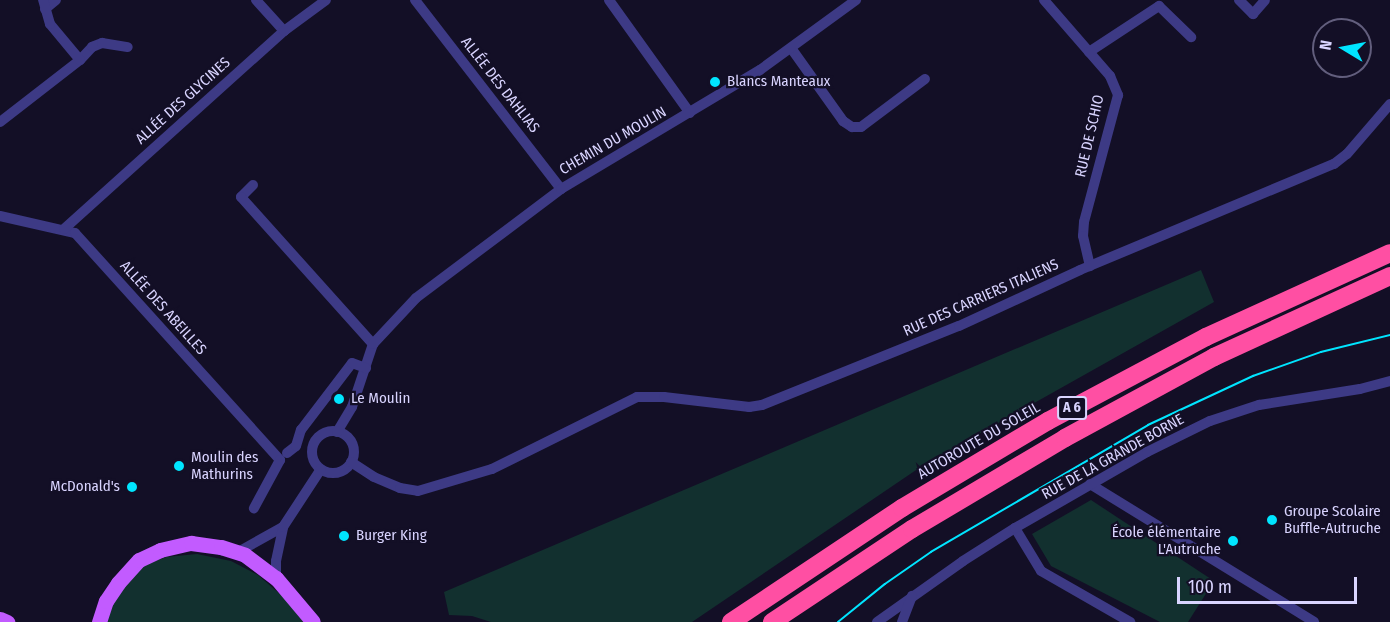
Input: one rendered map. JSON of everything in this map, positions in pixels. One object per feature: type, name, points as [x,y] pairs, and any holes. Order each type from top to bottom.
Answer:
[{"type":"highway","name":"AUTOROUTE DU SOLEIL","points":[[731,622],[902,508],[1048,421],[1244,319],[1390,253]]},
{"type":"highway","name":"A 6","points":[[772,622],[912,529],[1065,438],[1214,357],[1390,276]]},
{"type":"main road","points":[[87,622],[100,616],[127,571],[152,553],[191,543],[238,552],[276,578],[313,622]]},
{"type":"main road","points":[[0,619],[7,622]]},
{"type":"street","points":[[56,0],[44,4],[50,24],[80,60]]},
{"type":"street","points":[[256,0],[284,30]]},
{"type":"street","name":"ALLÉE DES GLYCINES","points":[[64,229],[284,30],[326,0]]},
{"type":"street","name":"ALLÉE DES DAHLIAS","points":[[415,0],[561,189]]},
{"type":"street","points":[[609,0],[690,113]]},
{"type":"street","name":"CHEMIN DU MOULIN","points":[[373,344],[416,298],[561,189],[690,113],[790,48],[856,0]]},
{"type":"street","name":"RUE DE SCHIO","points":[[1044,0],[1110,76],[1118,95],[1084,222],[1083,236],[1090,266]]},
{"type":"street","points":[[1239,0],[1253,14],[1265,0]]},
{"type":"street","points":[[1089,52],[1159,6],[1191,37]]},
{"type":"street","points":[[0,122],[80,60],[92,48],[102,43],[128,47]]},
{"type":"street","points":[[790,48],[843,121],[852,127],[861,127],[925,80]]},
{"type":"street","name":"RUE DES CARRIERS ITALIENS","points":[[351,462],[374,477],[400,488],[418,491],[492,469],[637,397],[664,397],[749,408],[762,405],[959,326],[1090,266],[1334,164],[1347,154],[1390,104]]},
{"type":"street","points":[[253,185],[241,197],[373,344],[352,407],[337,432]]},
{"type":"street","name":"ALLÉE DES ABEILLES","points":[[0,216],[75,233],[284,457]]},
{"type":"street","points":[[254,508],[284,457],[296,446],[301,430],[352,363],[366,368]]},
{"type":"street","name":"RUE DE LA GRANDE BORNE","points":[[877,622],[1015,528],[1089,484],[1210,421],[1259,405],[1360,389],[1390,381]]},
{"type":"street","points":[[337,432],[343,434],[352,443],[354,450],[351,462],[347,468],[334,473],[321,469],[314,458],[314,444],[323,434],[337,432]]},
{"type":"street","points":[[276,578],[276,561],[283,527],[321,469]]},
{"type":"street","points":[[1089,484],[1314,622]]},
{"type":"street","points":[[238,552],[283,527]]},
{"type":"street","points":[[1015,528],[1041,571],[1130,622]]},
{"type":"street","points":[[902,622],[912,596]]},
{"type":"green space","points":[[1201,270],[1214,302],[922,466],[692,622],[491,622],[472,616],[449,615],[444,592]]},
{"type":"green space","points":[[1091,500],[1214,581],[1188,622],[1160,622],[1051,566],[1032,534]]},
{"type":"green space","points":[[197,554],[231,561],[258,575],[289,602],[303,622],[106,622],[121,586],[145,565],[166,557]]},
{"type":"tram line","points":[[838,622],[885,584],[931,552],[1148,425],[1253,376],[1321,352],[1390,335]]},
{"type":"place","name":"Blancs Manteaux","points":[[715,82]]},
{"type":"place","name":"Le Moulin","points":[[339,399]]},
{"type":"place","name":"Moulin des Mathurins","points":[[179,466]]},
{"type":"place","name":"McDonald's","points":[[132,487]]},
{"type":"place","name":"Groupe Scolaire Buffle-Autruche","points":[[1272,520]]},
{"type":"place","name":"Burger King","points":[[344,536]]},
{"type":"place","name":"École élémentaire L'Autruche","points":[[1233,541]]}]
